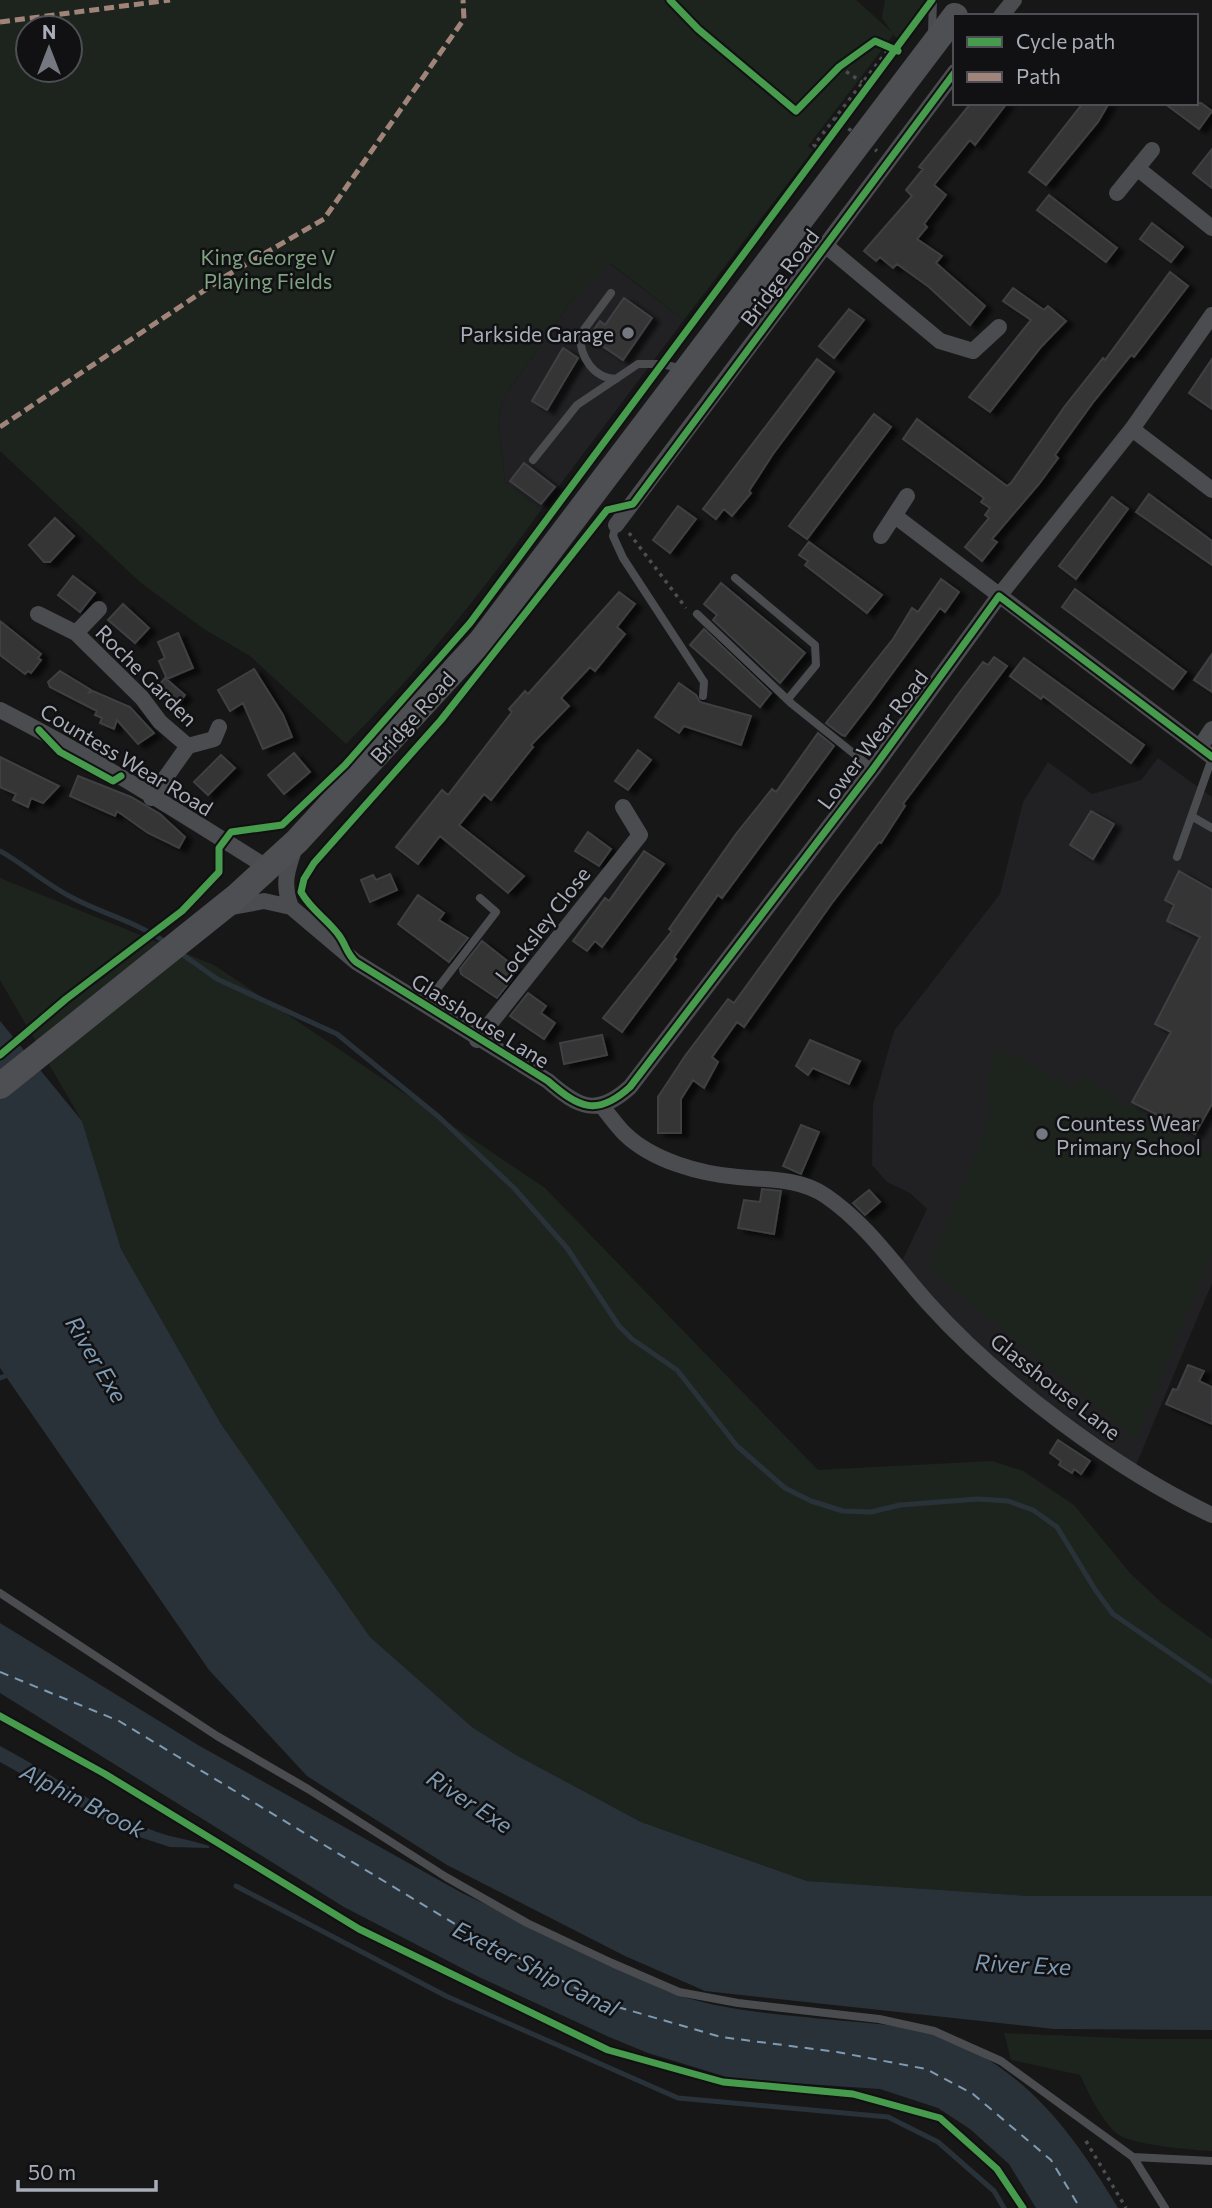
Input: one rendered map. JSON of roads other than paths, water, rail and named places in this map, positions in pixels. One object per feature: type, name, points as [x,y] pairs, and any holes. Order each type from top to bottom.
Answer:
[{"type":"main road","name":"Bridge Road","points":[[0,1086],[268,868],[297,841],[481,641],[953,19]]},
{"type":"street","points":[[1003,14],[1014,0]]},
{"type":"street","name":"Bridge Road","points":[[619,522],[953,75]]},
{"type":"street","points":[[1117,193],[1152,150]]},
{"type":"street","points":[[1137,168],[1212,228]]},
{"type":"street","points":[[825,245],[940,341],[973,351],[999,327]]},
{"type":"street","name":"Lower Wear Road","points":[[601,1106],[616,1100],[630,1087],[873,769],[999,596],[1132,429],[1212,315]]},
{"type":"street","points":[[1132,429],[1212,490]]},
{"type":"street","points":[[881,536],[907,496]]},
{"type":"street","points":[[895,516],[1208,754],[1212,729]]},
{"type":"street","name":"Roche Garden","points":[[76,633],[99,609]]},
{"type":"street","name":"Roche Garden","points":[[38,614],[76,633],[142,698],[160,722],[188,746]]},
{"type":"street","name":"Countess Wear Road","points":[[0,710],[121,776],[151,798],[268,868]]},
{"type":"street","name":"Roche Garden","points":[[151,798],[188,746],[214,739],[219,727]]},
{"type":"street","name":"Locksley Close","points":[[477,1040],[645,840],[623,807]]},
{"type":"street","points":[[291,907],[285,890],[286,874],[297,841]]},
{"type":"street","points":[[216,912],[242,903],[264,901],[291,907]]},
{"type":"street","name":"Glasshouse Lane","points":[[291,907],[356,962],[424,1006],[548,1081],[569,1099],[585,1105],[601,1106],[625,1135],[656,1155],[737,1177],[783,1180],[825,1196],[869,1230],[928,1303],[1000,1373],[1170,1496],[1212,1515]]},
{"type":"lane","points":[[932,46],[933,0]]},
{"type":"lane","points":[[611,293],[580,335],[580,341],[590,367],[604,378],[616,379]]},
{"type":"lane","points":[[533,460],[577,405],[638,364],[662,364],[686,370]]},
{"type":"lane","points":[[619,522],[613,536],[623,558],[704,682],[703,696]]},
{"type":"lane","points":[[735,578],[815,645],[816,665],[788,699]]},
{"type":"lane","points":[[697,614],[788,699],[873,769]]},
{"type":"lane","points":[[1177,857],[1192,817],[1208,754]]},
{"type":"lane","points":[[1192,817],[1212,828]]},
{"type":"lane","points":[[424,1006],[496,912],[480,898]]},
{"type":"lane","points":[[0,1593],[217,1736],[308,1789],[446,1877],[527,1923],[678,1992],[909,2024],[958,2040],[1001,2061],[1133,2157],[1165,2208]]},
{"type":"lane","points":[[1133,2157],[1212,2161]]},
{"type":"water","name":"River Exe","points":[[0,1021],[82,1121],[121,1249],[221,1424],[370,1637],[472,1727],[516,1755],[641,1822],[807,1881],[1028,1896],[1212,1896],[1212,2030],[1054,2029],[705,1991],[625,1956],[447,1865],[307,1776],[209,1670],[0,1368]]},
{"type":"water","name":"Exeter Ship Canal","points":[[0,1623],[198,1745],[462,1893],[664,1990],[733,2008],[906,2028],[943,2038],[976,2053],[1005,2071],[1056,2119],[1099,2177],[1118,2208],[1036,2208],[1009,2164],[970,2129],[938,2108],[880,2089],[733,2079],[648,2053],[477,1976],[344,1907],[0,1693]]},
{"type":"water","name":"Alphin Brook","points":[[0,1746],[136,1824],[209,1848],[170,1847],[127,1833],[0,1762]]},
{"type":"waterway","points":[[0,851],[63,893],[143,929],[165,942]]},
{"type":"waterway","points":[[179,952],[217,979],[337,1034],[439,1117],[514,1188],[567,1248],[619,1326],[632,1339],[677,1370],[737,1446],[785,1488],[811,1501],[843,1511],[871,1512],[900,1505],[978,1499],[1008,1501],[1033,1510],[1057,1527],[1113,1614],[1212,1682]]},
{"type":"waterway","points":[[0,1378],[5,1376]]},
{"type":"waterway","points":[[236,1886],[446,1996],[678,2098],[888,2117],[938,2142],[994,2191],[1004,2208]]},
{"type":"place","name":"Parkside Garage","points":[[628,333]]},
{"type":"place","name":"Countess Wear Primary School","points":[[1042,1134]]},
{"type":"park label","name":"King George V Playing Fields","points":[[268,268]]}]
